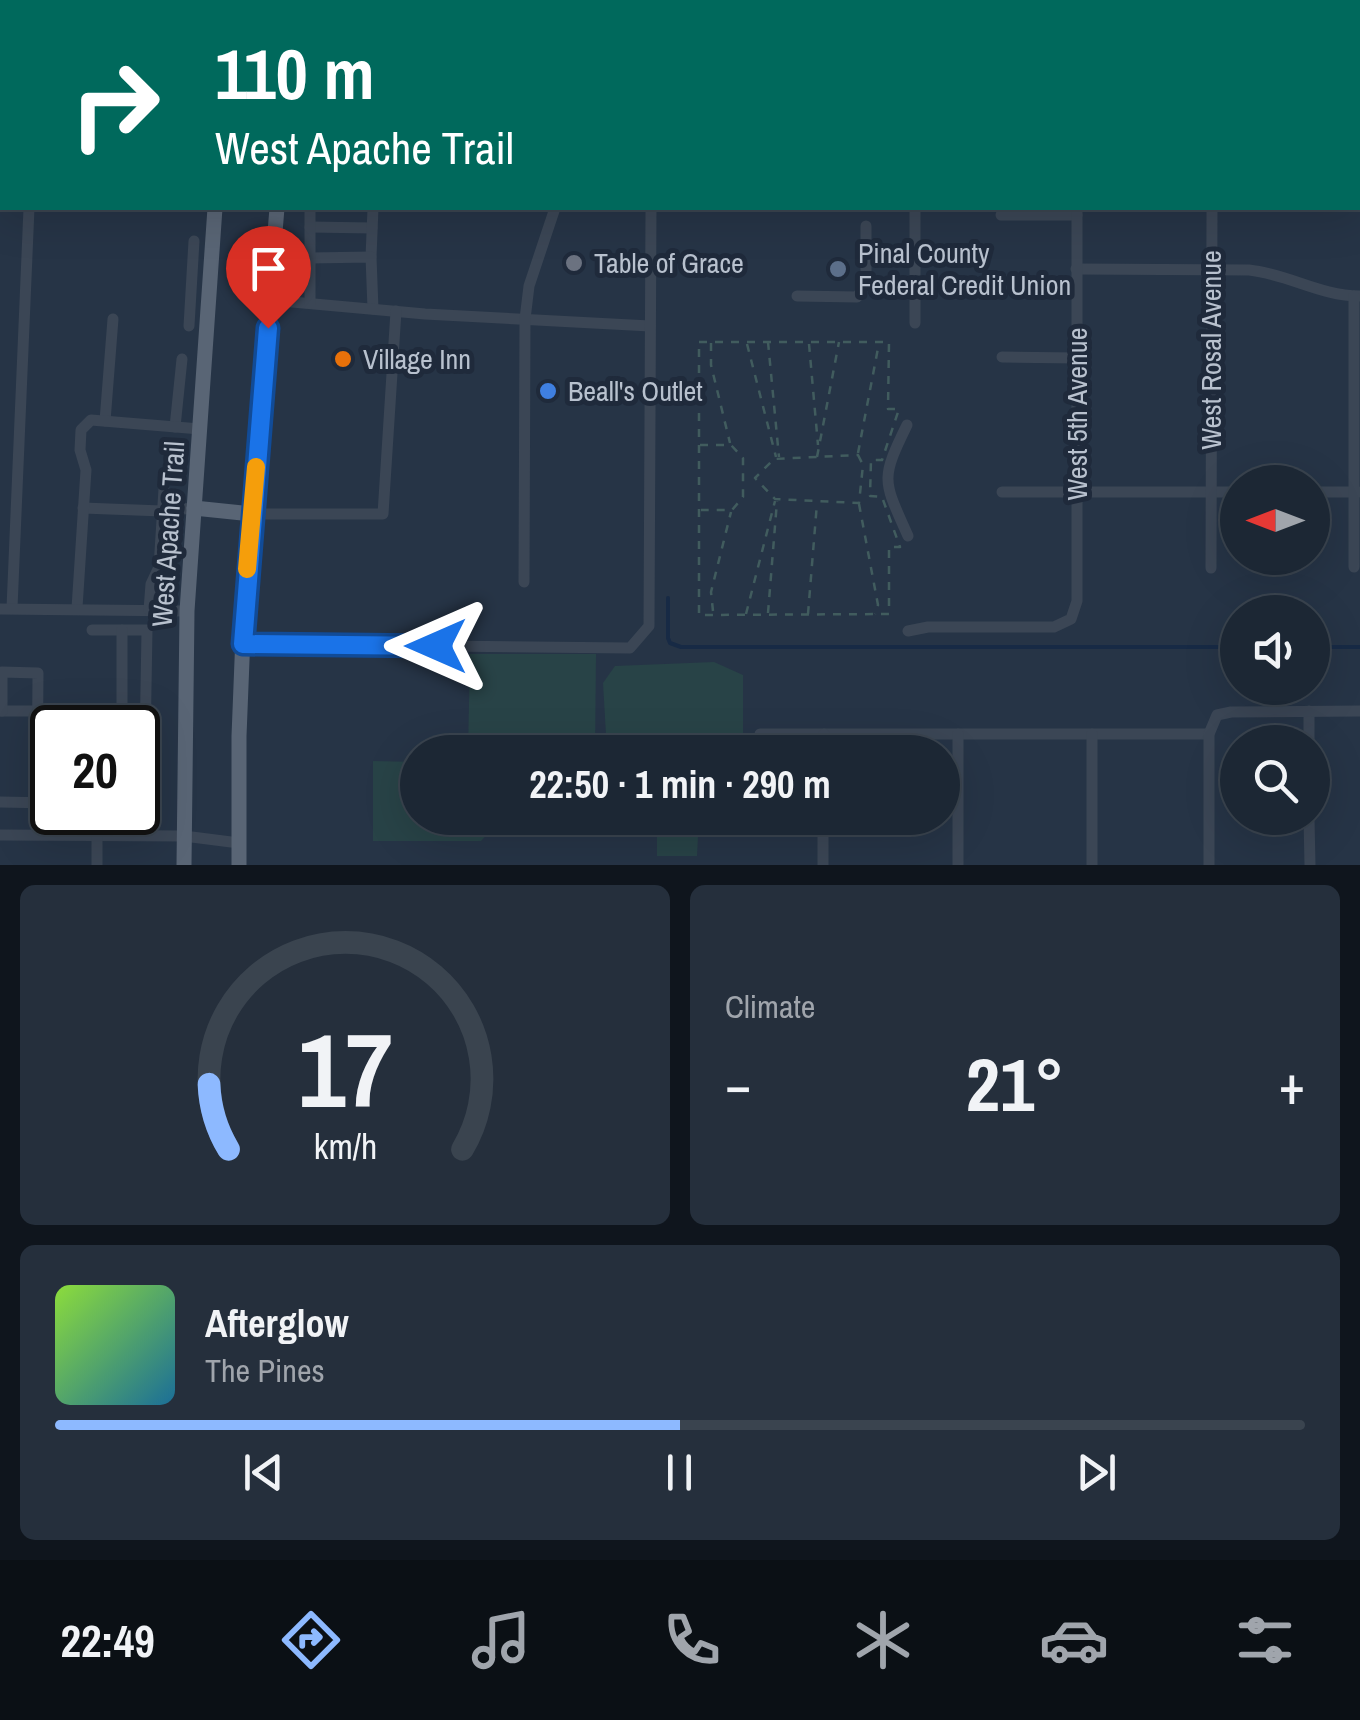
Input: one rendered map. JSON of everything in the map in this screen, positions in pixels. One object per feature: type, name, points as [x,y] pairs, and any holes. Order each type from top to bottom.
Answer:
[{"type":"main road","name":"West Apache Trail","points":[[184,865],[187,610],[215,210]]},
{"type":"main road","points":[[265,210],[274,247]]},
{"type":"main road","points":[[239,865],[243,644],[277,210]]},
{"type":"main road","points":[[194,508],[252,514]]},
{"type":"street","points":[[871,0],[880,0]]},
{"type":"street","points":[[29,210],[6,608],[187,610]]},
{"type":"street","points":[[310,210],[310,304]]},
{"type":"street","points":[[373,210],[373,309]]},
{"type":"street","points":[[524,582],[525,319],[529,286],[554,210]]},
{"type":"street","points":[[243,644],[630,648],[649,626],[651,210]]},
{"type":"street","points":[[915,324],[916,210]]},
{"type":"street","name":"West Rosal Avenue","points":[[1211,568],[1212,210]]},
{"type":"street","points":[[1001,215],[1076,211]]},
{"type":"street","name":"West 5th Avenue","points":[[908,631],[928,627],[1054,627],[1071,619],[1077,600],[1076,211]]},
{"type":"street","points":[[798,296],[857,297],[866,284],[866,226]]},
{"type":"street","points":[[310,227],[372,228]]},
{"type":"street","points":[[188,326],[194,241]]},
{"type":"street","points":[[310,258],[371,257]]},
{"type":"street","points":[[1076,269],[1212,268],[1270,272],[1314,290],[1357,296],[1354,567]]},
{"type":"street","points":[[270,300],[396,312],[650,326]]},
{"type":"street","points":[[252,514],[382,514],[396,312]]},
{"type":"street","points":[[105,421],[113,319]]},
{"type":"street","points":[[1002,357],[1076,358]]},
{"type":"street","points":[[175,427],[182,359]]},
{"type":"street","points":[[77,608],[86,470],[79,435],[91,420],[200,429]]},
{"type":"street","points":[[907,425],[888,464],[888,491],[908,536]]},
{"type":"street","points":[[149,610],[151,584],[159,567],[164,489]]},
{"type":"street","points":[[1002,492],[1220,492]]},
{"type":"street","points":[[1330,492],[1357,492]]},
{"type":"street","points":[[83,508],[194,508]]},
{"type":"street","points":[[92,630],[147,630],[146,705]]},
{"type":"street","points":[[122,630],[122,705]]},
{"type":"street","points":[[30,711],[1,711],[2,672],[38,673],[39,705]]},
{"type":"street","points":[[1309,711],[1309,725]]},
{"type":"street","points":[[1209,865],[1209,734],[1217,716],[1231,712],[1360,711]]},
{"type":"street","points":[[760,734],[1209,734]]},
{"type":"street","points":[[958,734],[958,865]]},
{"type":"street","points":[[1092,734],[1092,865]]},
{"type":"street","points":[[0,802],[30,803]]},
{"type":"street","points":[[0,835],[184,836],[239,842]]},
{"type":"street","points":[[823,865],[824,835]]},
{"type":"street","points":[[1310,835],[1310,865]]},
{"type":"street","points":[[98,836],[98,865]]},
{"type":"path","points":[[932,287],[1076,287]]},
{"type":"path","points":[[700,342],[747,342],[889,342],[888,409],[900,409],[882,460],[871,460],[870,496],[882,497],[900,547],[889,547],[889,614],[699,614],[700,342]]},
{"type":"path","points":[[710,342],[730,445],[743,458],[743,496],[732,510],[712,592],[714,614]]},
{"type":"path","points":[[747,342],[778,459]]},
{"type":"path","points":[[768,342],[778,459]]},
{"type":"path","points":[[809,342],[819,446]]},
{"type":"path","points":[[817,459],[839,342]]},
{"type":"path","points":[[874,614],[878,605],[859,502],[863,466],[858,455],[879,342]]},
{"type":"path","points":[[699,444],[730,445]]},
{"type":"path","points":[[743,478],[755,478],[778,459],[858,455]]},
{"type":"path","points":[[755,478],[776,500],[859,502]]},
{"type":"path","points":[[862,478],[870,478]]},
{"type":"path","points":[[746,614],[776,500]]},
{"type":"path","points":[[768,614],[776,500]]},
{"type":"path","points":[[808,614],[818,502]]},
{"type":"path","points":[[699,510],[732,510]]},
{"type":"green space","points":[[470,654],[596,654],[595,735],[468,735]]},
{"type":"green space","points":[[714,662],[743,675],[743,735],[606,735],[603,683],[615,666]]},
{"type":"green space","points":[[373,761],[400,762],[400,835],[486,835],[481,841],[373,841]]},
{"type":"green space","points":[[657,837],[698,837],[697,856],[657,856]]},
{"type":"waterway","points":[[668,598],[668,638],[681,647],[1220,647]]},
{"type":"waterway","points":[[1330,647],[1360,647]]},
{"type":"slow traffic","points":[[247,569],[256,467]]},
{"type":"place","name":"Table of Grace","points":[[574,263]]},
{"type":"place","name":"Pinal County Federal Credit Union","points":[[838,269]]},
{"type":"place","name":"Village Inn","points":[[343,359]]},
{"type":"place","name":"Beall's Outlet","points":[[548,391]]},
{"type":"route","points":[[268,328],[243,644],[436,646]]}]
